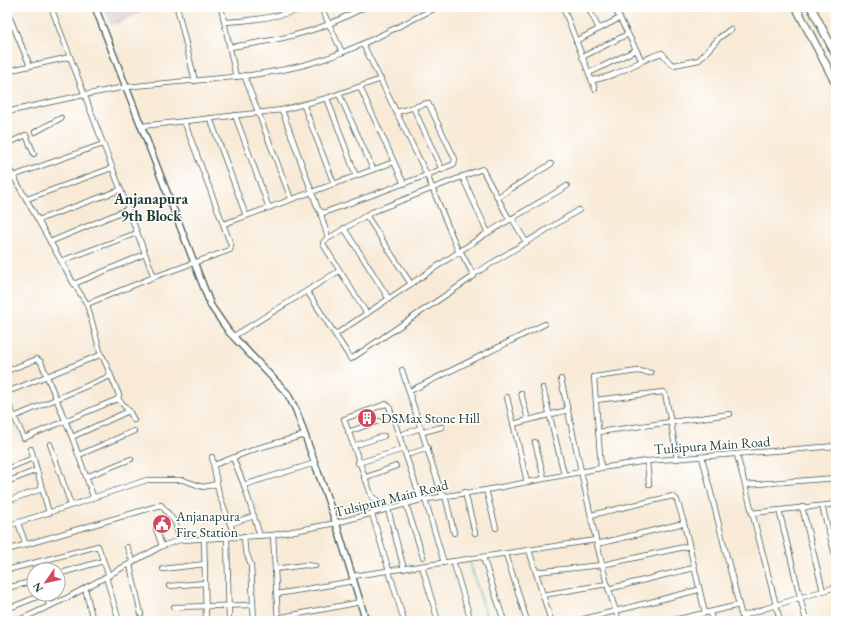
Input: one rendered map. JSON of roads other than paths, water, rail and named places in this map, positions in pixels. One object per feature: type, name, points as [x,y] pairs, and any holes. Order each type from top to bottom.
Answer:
[{"type":"highway","points":[[796,7],[836,84]]},
{"type":"highway","points":[[811,7],[836,55]]},
{"type":"main road","points":[[95,7],[128,87],[211,306],[234,336],[287,393],[296,410],[336,523],[366,621]]},
{"type":"street","points":[[51,7],[86,95],[120,190],[154,277]]},
{"type":"street","points":[[177,7],[195,81]]},
{"type":"street","points":[[221,7],[236,77]]},
{"type":"street","points":[[225,22],[252,21],[309,7]]},
{"type":"street","points":[[321,7],[342,52]]},
{"type":"street","points":[[230,47],[274,41],[329,24],[365,7]]},
{"type":"street","points":[[7,112],[128,87],[244,76],[282,70],[312,63],[363,44],[437,7]]},
{"type":"street","points":[[562,7],[595,90]]},
{"type":"street","points":[[588,7],[599,29]]},
{"type":"street","points":[[614,7],[642,61]]},
{"type":"street","points":[[7,11],[30,66]]},
{"type":"street","points":[[576,41],[620,18]]},
{"type":"street","points":[[592,80],[617,74],[642,61],[662,53],[670,63],[674,65],[699,60],[719,38],[731,29]]},
{"type":"street","points":[[582,58],[628,34]]},
{"type":"street","points":[[363,44],[427,175],[459,253],[462,254],[474,274]]},
{"type":"street","points":[[589,73],[636,50]]},
{"type":"street","points":[[7,72],[70,57]]},
{"type":"street","points":[[244,76],[291,199]]},
{"type":"street","points":[[142,126],[235,115],[258,114],[304,106],[381,79]]},
{"type":"street","points":[[360,87],[404,184]]},
{"type":"street","points":[[339,94],[374,169]]},
{"type":"street","points":[[327,98],[356,176]]},
{"type":"street","points":[[320,211],[324,213],[442,170],[454,164],[455,159],[428,103],[397,112]]},
{"type":"street","points":[[304,106],[334,184]]},
{"type":"street","points":[[413,108],[442,170]]},
{"type":"street","points":[[282,110],[320,211],[328,238]]},
{"type":"street","points":[[235,115],[269,208]]},
{"type":"street","points":[[35,132],[62,118]]},
{"type":"street","points":[[210,118],[246,216]]},
{"type":"street","points":[[87,304],[154,277],[230,250],[231,245],[224,224],[184,121]]},
{"type":"street","points":[[7,144],[26,135],[34,154]]},
{"type":"street","points":[[13,176],[103,144]]},
{"type":"street","points":[[224,224],[394,162]]},
{"type":"street","points":[[498,197],[551,164]]},
{"type":"street","points":[[7,165],[60,261],[87,304],[102,355],[110,376],[120,395],[118,399]]},
{"type":"street","points":[[26,199],[112,168]]},
{"type":"street","points":[[367,314],[323,246],[324,241],[328,238],[366,215],[482,169],[508,216],[526,242]]},
{"type":"street","points":[[462,176],[488,233]]},
{"type":"street","points":[[336,334],[488,233],[567,186]]},
{"type":"street","points":[[38,220],[120,190]]},
{"type":"street","points":[[50,242],[128,209]]},
{"type":"street","points":[[307,291],[336,334],[349,358],[354,359],[473,278],[474,274],[526,242],[535,239],[579,210]]},
{"type":"street","points":[[366,215],[411,284]]},
{"type":"street","points":[[344,228],[389,299]]},
{"type":"street","points":[[60,261],[137,233]]},
{"type":"street","points":[[74,284],[144,254]]},
{"type":"street","points":[[234,336],[339,271]]},
{"type":"street","points":[[410,391],[545,324]]},
{"type":"street","points":[[7,392],[102,355]]},
{"type":"street","points":[[7,371],[37,359],[41,362],[66,420],[79,455],[92,498]]},
{"type":"street","points":[[402,370],[410,391],[454,533]]},
{"type":"street","points":[[601,468],[593,380],[596,376],[638,371],[650,373]]},
{"type":"street","points":[[14,417],[110,376]]},
{"type":"street","points":[[562,379],[580,472],[607,586],[619,621]]},
{"type":"street","points":[[543,388],[564,474]]},
{"type":"street","points":[[596,400],[663,392],[665,394],[671,422],[677,459]]},
{"type":"street","points":[[520,393],[528,420]]},
{"type":"street","points":[[507,397],[527,482]]},
{"type":"street","points":[[118,399],[129,411],[134,420]]},
{"type":"street","points":[[7,401],[24,438],[118,399]]},
{"type":"street","points":[[381,511],[376,499],[372,497],[358,463],[344,418],[387,404],[423,499],[444,562]]},
{"type":"street","points":[[513,424],[568,410]]},
{"type":"street","points":[[72,437],[129,411]]},
{"type":"street","points":[[598,432],[730,414]]},
{"type":"street","points":[[348,432],[379,420]]},
{"type":"street","points":[[403,434],[442,427]]},
{"type":"street","points":[[79,455],[134,431]]},
{"type":"street","points":[[214,465],[258,448],[305,435]]},
{"type":"street","points":[[353,446],[384,436]]},
{"type":"street","points":[[536,442],[544,478]]},
{"type":"street","points":[[50,444],[71,505]]},
{"type":"street","name":"Tulsipura Main Road","points":[[17,621],[28,619],[84,588],[132,564],[162,546],[180,540],[204,537],[273,535],[336,523],[443,495],[486,490],[564,474],[648,461],[836,446]]},
{"type":"street","points":[[410,454],[428,448]]},
{"type":"street","points":[[31,449],[49,513]]},
{"type":"street","points":[[358,463],[404,449]]},
{"type":"street","points":[[737,455],[780,621]]},
{"type":"street","points":[[212,457],[218,484],[235,537]]},
{"type":"street","points":[[702,457],[742,619],[776,605],[836,587]]},
{"type":"street","points":[[7,469],[33,458]]},
{"type":"street","points":[[233,458],[244,485],[260,536]]},
{"type":"street","points":[[86,477],[131,459]]},
{"type":"street","points":[[648,461],[649,484]]},
{"type":"street","points":[[244,485],[315,463]]},
{"type":"street","points":[[364,478],[396,466]]},
{"type":"street","points":[[7,482],[37,470]]},
{"type":"street","points":[[745,485],[836,478]]},
{"type":"street","points":[[7,526],[147,480],[183,480],[203,488],[218,484]]},
{"type":"street","points":[[7,501],[42,489]]},
{"type":"street","points":[[486,490],[496,528]]},
{"type":"street","points":[[465,492],[474,532]]},
{"type":"street","points":[[591,515],[673,496],[677,500],[684,523],[698,590],[712,621]]},
{"type":"street","points":[[406,504],[422,557]]},
{"type":"street","points":[[752,513],[836,504]]},
{"type":"street","points":[[7,550],[161,505],[175,522],[180,540]]},
{"type":"street","points":[[822,506],[836,559]]},
{"type":"street","points":[[802,507],[823,590]]},
{"type":"street","points":[[388,509],[404,569]]},
{"type":"street","points":[[779,510],[802,597],[806,621]]},
{"type":"street","points":[[372,514],[404,621]]},
{"type":"street","points":[[230,524],[254,516]]},
{"type":"street","points":[[18,523],[26,545]]},
{"type":"street","points":[[277,594],[389,571],[444,562],[597,542],[684,523]]},
{"type":"street","points":[[156,529],[162,546]]},
{"type":"street","points":[[273,535],[277,619],[361,602]]},
{"type":"street","points":[[244,536],[245,550],[251,565],[254,621]]},
{"type":"street","points":[[204,537],[206,621]]},
{"type":"street","points":[[228,537],[230,621]]},
{"type":"street","points":[[7,570],[99,546],[108,576],[118,621]]},
{"type":"street","points":[[536,572],[602,565],[689,546]]},
{"type":"street","points":[[127,548],[132,564],[141,614]]},
{"type":"street","points":[[529,550],[552,621]]},
{"type":"street","points":[[506,554],[527,621]]},
{"type":"street","points":[[483,557],[504,621]]},
{"type":"street","points":[[66,572],[103,561]]},
{"type":"street","points":[[453,561],[471,621]]},
{"type":"street","points":[[163,569],[205,564]]},
{"type":"street","points":[[275,569],[305,565],[316,566]]},
{"type":"street","points":[[422,566],[438,621]]},
{"type":"street","points":[[543,595],[607,586],[693,568]]},
{"type":"street","points":[[7,588],[26,583]]},
{"type":"street","points":[[169,586],[205,583]]},
{"type":"street","points":[[84,588],[93,621]]},
{"type":"street","points":[[576,621],[614,610],[698,590]]},
{"type":"street","points":[[7,609],[42,595],[45,596],[50,606]]},
{"type":"street","points":[[174,607],[253,605]]},
{"type":"street","points":[[669,621],[739,605]]},
{"type":"waterway","points":[[470,563],[488,621]]},
{"type":"place","name":"DSMax Stone Hill","points":[[367,418]]},
{"type":"place","name":"Anjanapura Fire Station","points":[[162,524]]},
{"type":"district","name":"Anjanapura 9th Block","points":[[151,208]]}]
